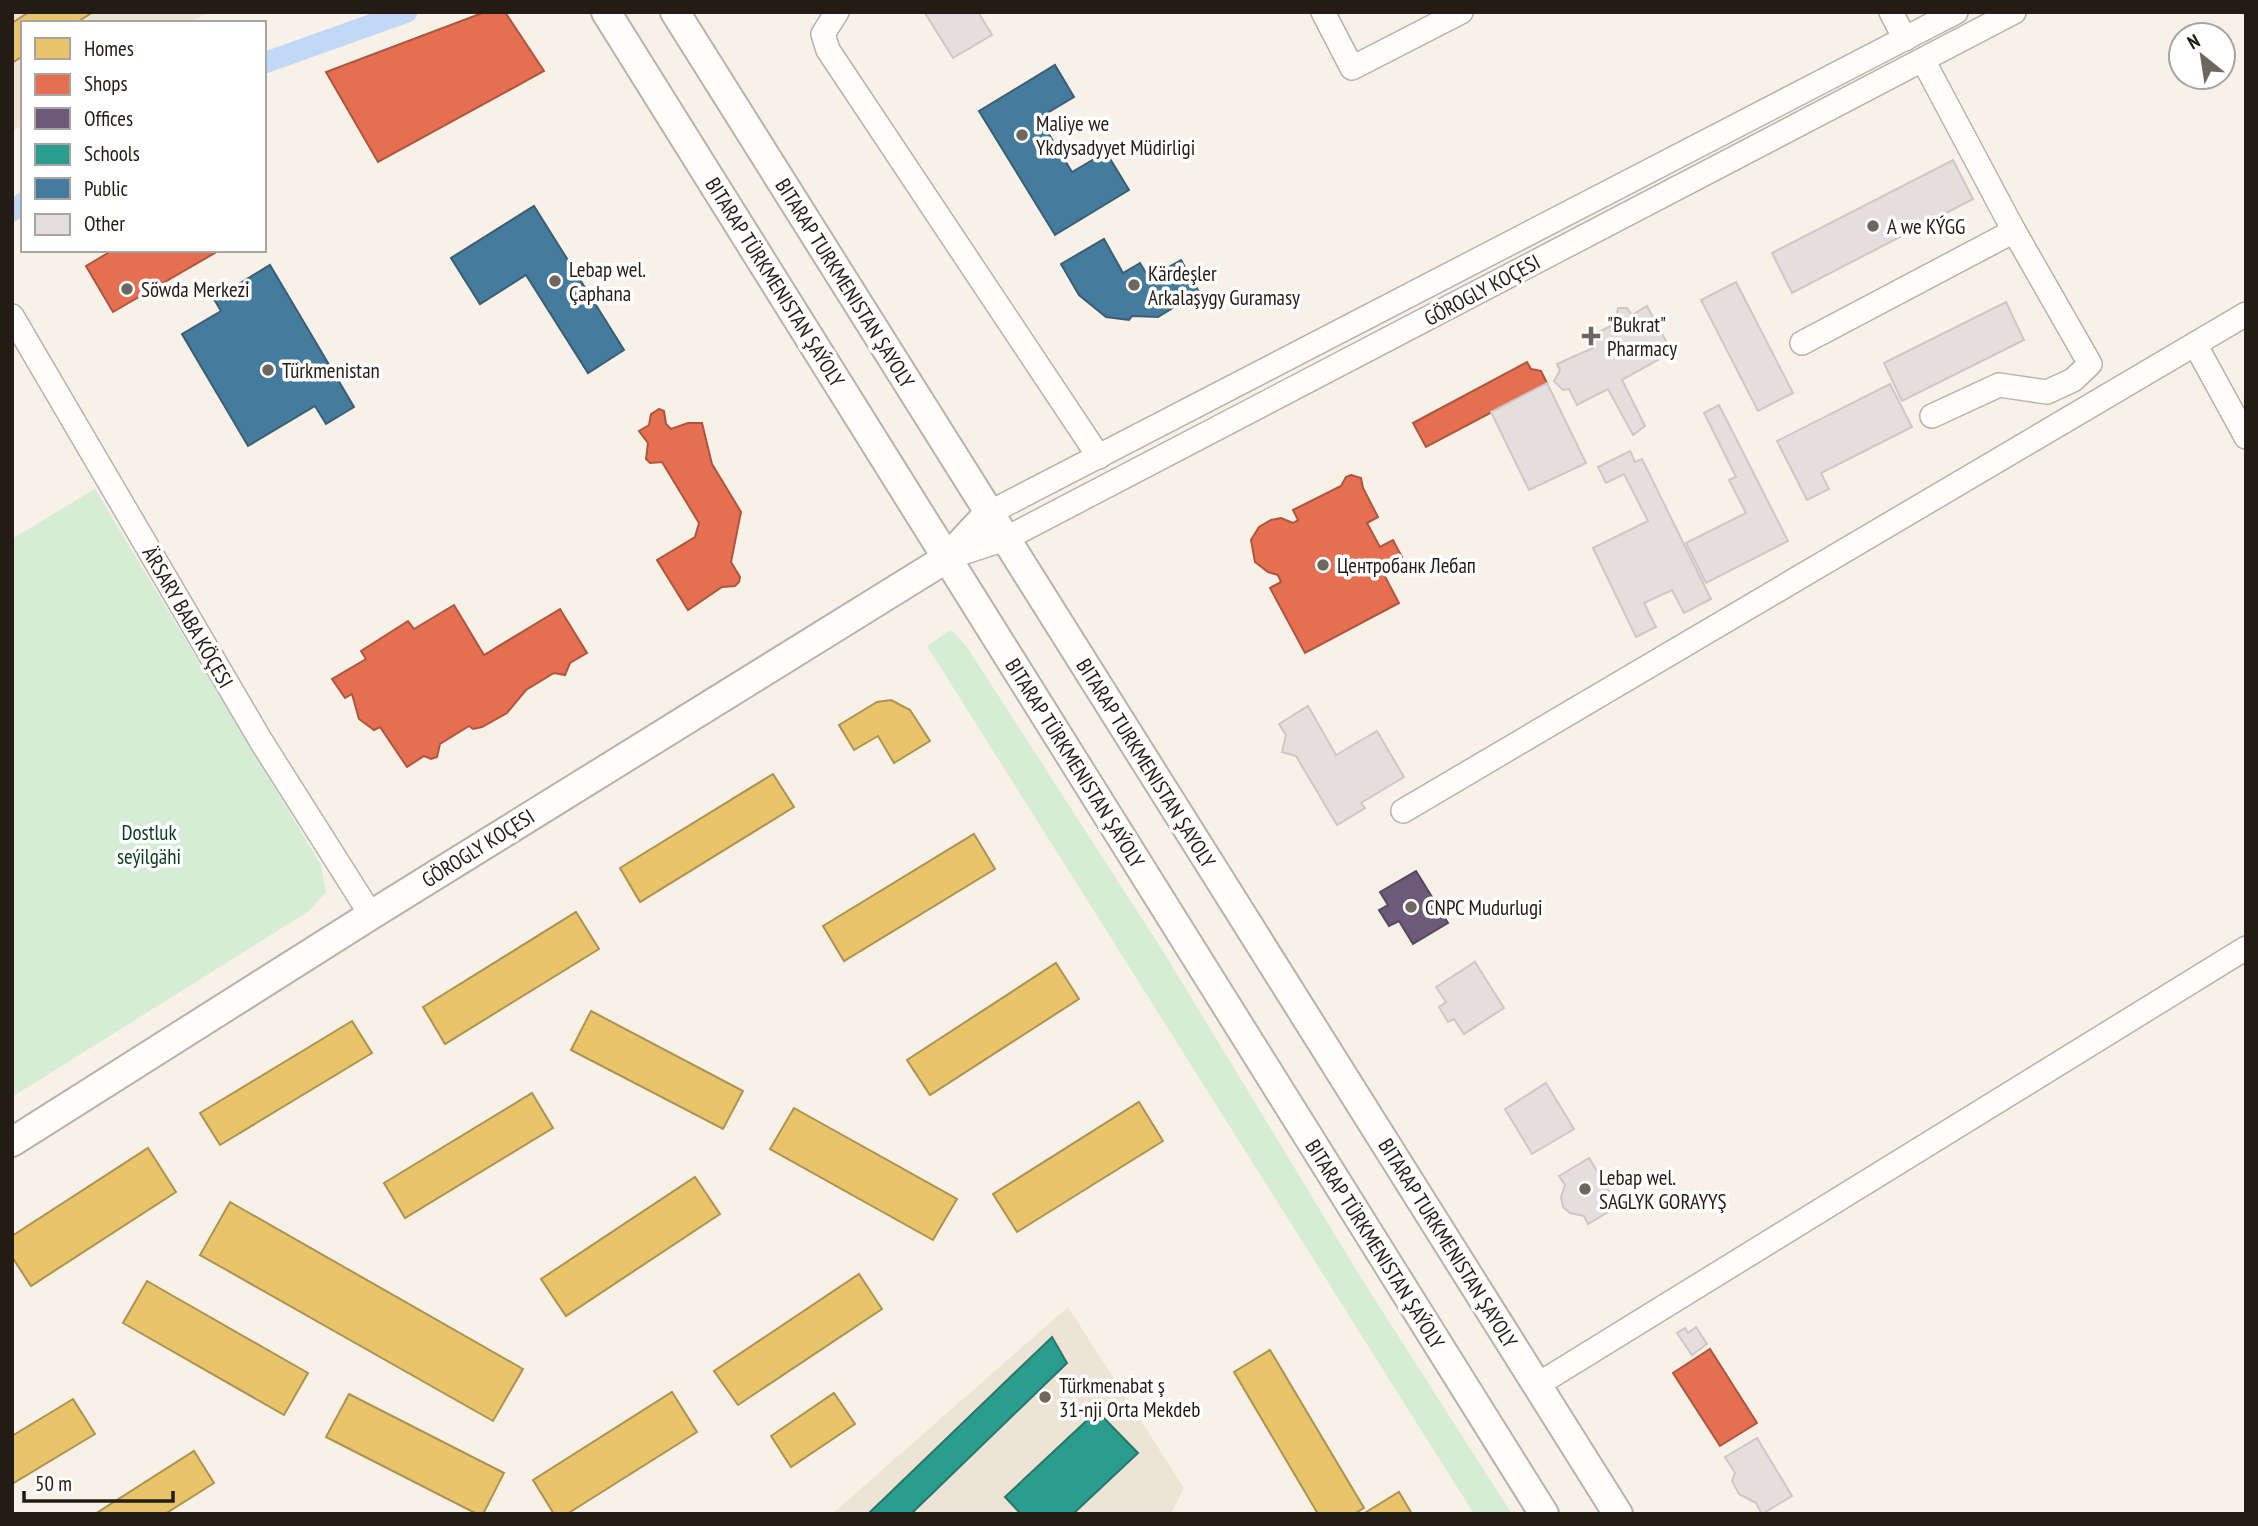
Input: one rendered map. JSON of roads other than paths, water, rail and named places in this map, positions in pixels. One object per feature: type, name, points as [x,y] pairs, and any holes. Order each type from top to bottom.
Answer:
[{"type":"main road","name":"BITARAP TÜRKMENISTAN ŞAÝOLY","points":[[606,12],[1544,1514]]},
{"type":"main road","name":"BITARAP TURKMENISTAN ŞAYOLY","points":[[675,12],[1618,1514]]},
{"type":"main road","name":"GÖROGLY KOÇESI","points":[[12,1142],[371,915],[947,558],[989,513]]},
{"type":"street","points":[[837,12],[823,34],[828,50],[1099,457]]},
{"type":"street","points":[[1323,12],[1352,68],[1461,12]]},
{"type":"street","points":[[1891,12],[1905,39]]},
{"type":"street","name":"GÖROGLY KOÇESI","points":[[989,513],[1956,12]]},
{"type":"street","name":"GÖROGLY KOÇESI","points":[[947,558],[1006,539],[2014,12]]},
{"type":"street","points":[[1923,60],[2014,231],[2085,351],[2089,368],[2061,387],[2047,392],[1999,385],[1932,416]]},
{"type":"street","points":[[1802,343],[2014,231]]},
{"type":"street","points":[[1403,811],[2246,314]]},
{"type":"street","name":"ÄRSARY BABA KÖÇESI","points":[[12,316],[261,741],[371,915]]},
{"type":"street","points":[[2195,344],[2246,437]]},
{"type":"street","points":[[1537,1385],[2246,948]]},
{"type":"waterway","points":[[266,62],[407,12]]},
{"type":"waterway","points":[[12,211],[21,204]]},
{"type":"place","name":"Maliye we Ykdysadyyet Müdirligi","points":[[1022,135]]},
{"type":"place","name":"A we KÝGG","points":[[1873,226]]},
{"type":"place","name":"Lebap wel. Çaphana","points":[[555,281]]},
{"type":"place","name":"Kärdeşler Arkalaşygy Guramasy","points":[[1134,285]]},
{"type":"place","name":"Söwda Merkezi","points":[[127,289]]},
{"type":"place","name":"\"Bukrat\" Pharmacy","points":[[1591,336]]},
{"type":"place","name":"Türkmenistan","points":[[268,370]]},
{"type":"place","name":"Центробанк Лебап","points":[[1323,565]]},
{"type":"place","name":"CNPC Mudurlugi","points":[[1411,907]]},
{"type":"place","name":"Lebap wel. SAGLYK GORAYYŞ","points":[[1585,1189]]},
{"type":"place","name":"Türkmenabat ş 31-nji Orta Mekdeb","points":[[1045,1397]]},
{"type":"park label","name":"Dostluk seýilgähi","points":[[149,844]]}]
